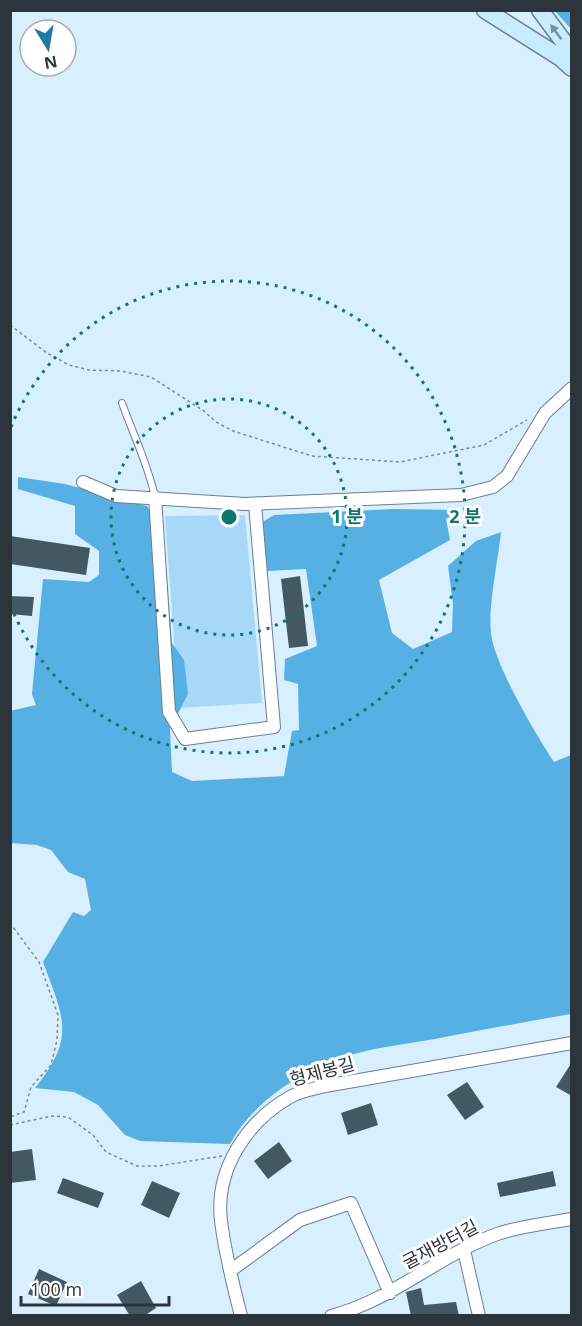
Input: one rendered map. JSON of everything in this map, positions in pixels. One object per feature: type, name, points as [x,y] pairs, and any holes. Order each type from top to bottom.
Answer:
[{"type":"main road","points":[[485,10],[501,15],[572,68]]},
{"type":"main road","points":[[540,10],[572,53]]},
{"type":"street","points":[[83,482],[116,496],[255,504],[461,495],[493,487],[507,476],[545,413],[572,388]]},
{"type":"street","points":[[155,497],[169,712],[185,739],[274,727],[255,504]]},
{"type":"street","name":"형제봉길","points":[[241,1316],[220,1219],[224,1178],[232,1154],[266,1114],[292,1095],[358,1079],[572,1043]]},
{"type":"street","points":[[230,1271],[300,1220],[351,1203],[390,1293]]},
{"type":"street","name":"굴재방터길","points":[[331,1316],[362,1306],[390,1293],[464,1250],[500,1233],[572,1219]]},
{"type":"street","points":[[464,1250],[479,1316]]},
{"type":"lane","points":[[122,403],[141,457],[150,472],[155,497]]},
{"type":"path","points":[[10,325],[47,353],[69,365],[89,370],[120,371],[151,377],[204,411],[216,422],[242,434],[312,456],[400,462],[455,452],[484,445],[519,422],[545,413]]},
{"type":"path","points":[[10,923],[39,962],[58,1015],[57,1040],[51,1065],[31,1087],[24,1112],[10,1117]]},
{"type":"path","points":[[10,1125],[52,1116],[68,1117],[93,1135],[106,1152],[137,1166],[158,1166],[232,1154]]},
{"type":"shaded area","points":[[555,11],[571,11],[571,29]]},
{"type":"shaded area","points":[[18,477],[65,484],[147,506],[163,530],[172,643],[184,660],[188,694],[170,729],[172,772],[192,781],[284,776],[292,731],[299,730],[298,684],[284,680],[285,659],[317,646],[306,569],[267,571],[261,523],[274,515],[394,509],[461,510],[446,519],[450,540],[379,580],[392,633],[413,649],[452,632],[453,604],[448,566],[476,541],[501,532],[490,622],[494,646],[517,699],[554,762],[571,755],[571,1014],[376,1049],[336,1060],[318,1067],[283,1087],[253,1113],[230,1144],[140,1141],[125,1135],[98,1105],[74,1092],[35,1088],[56,1055],[61,1041],[62,1027],[61,1013],[43,962],[73,912],[84,916],[91,910],[85,879],[68,872],[51,850],[37,845],[11,843],[10,711],[36,705],[32,694],[43,579],[89,582],[99,575],[99,551],[75,534],[75,506],[18,489]]},
{"type":"shaded area","points":[[245,515],[262,703],[179,708],[165,516]]},
{"type":"building","points":[[10,536],[90,548],[86,575],[10,564]]},
{"type":"building","points":[[300,576],[308,646],[289,648],[281,579]]},
{"type":"building","points":[[10,596],[34,597],[32,616],[10,614]]},
{"type":"building","points":[[572,1062],[572,1096],[556,1087]]},
{"type":"building","points":[[467,1082],[484,1107],[465,1120],[447,1095]]},
{"type":"building","points":[[371,1103],[378,1125],[348,1135],[341,1113]]},
{"type":"building","points":[[279,1142],[292,1161],[268,1179],[254,1161]]},
{"type":"building","points":[[32,1149],[36,1180],[10,1183],[10,1152]]},
{"type":"building","points":[[553,1171],[556,1186],[500,1197],[497,1183]]},
{"type":"building","points":[[63,1178],[104,1193],[98,1208],[57,1193]]},
{"type":"building","points":[[152,1181],[180,1193],[169,1218],[141,1205]]},
{"type":"building","points":[[39,1269],[67,1282],[56,1306],[28,1294]]},
{"type":"building","points":[[141,1281],[156,1308],[144,1316],[130,1316],[117,1295]]},
{"type":"building","points":[[421,1288],[424,1305],[456,1302],[459,1316],[411,1316],[406,1292]]}]
